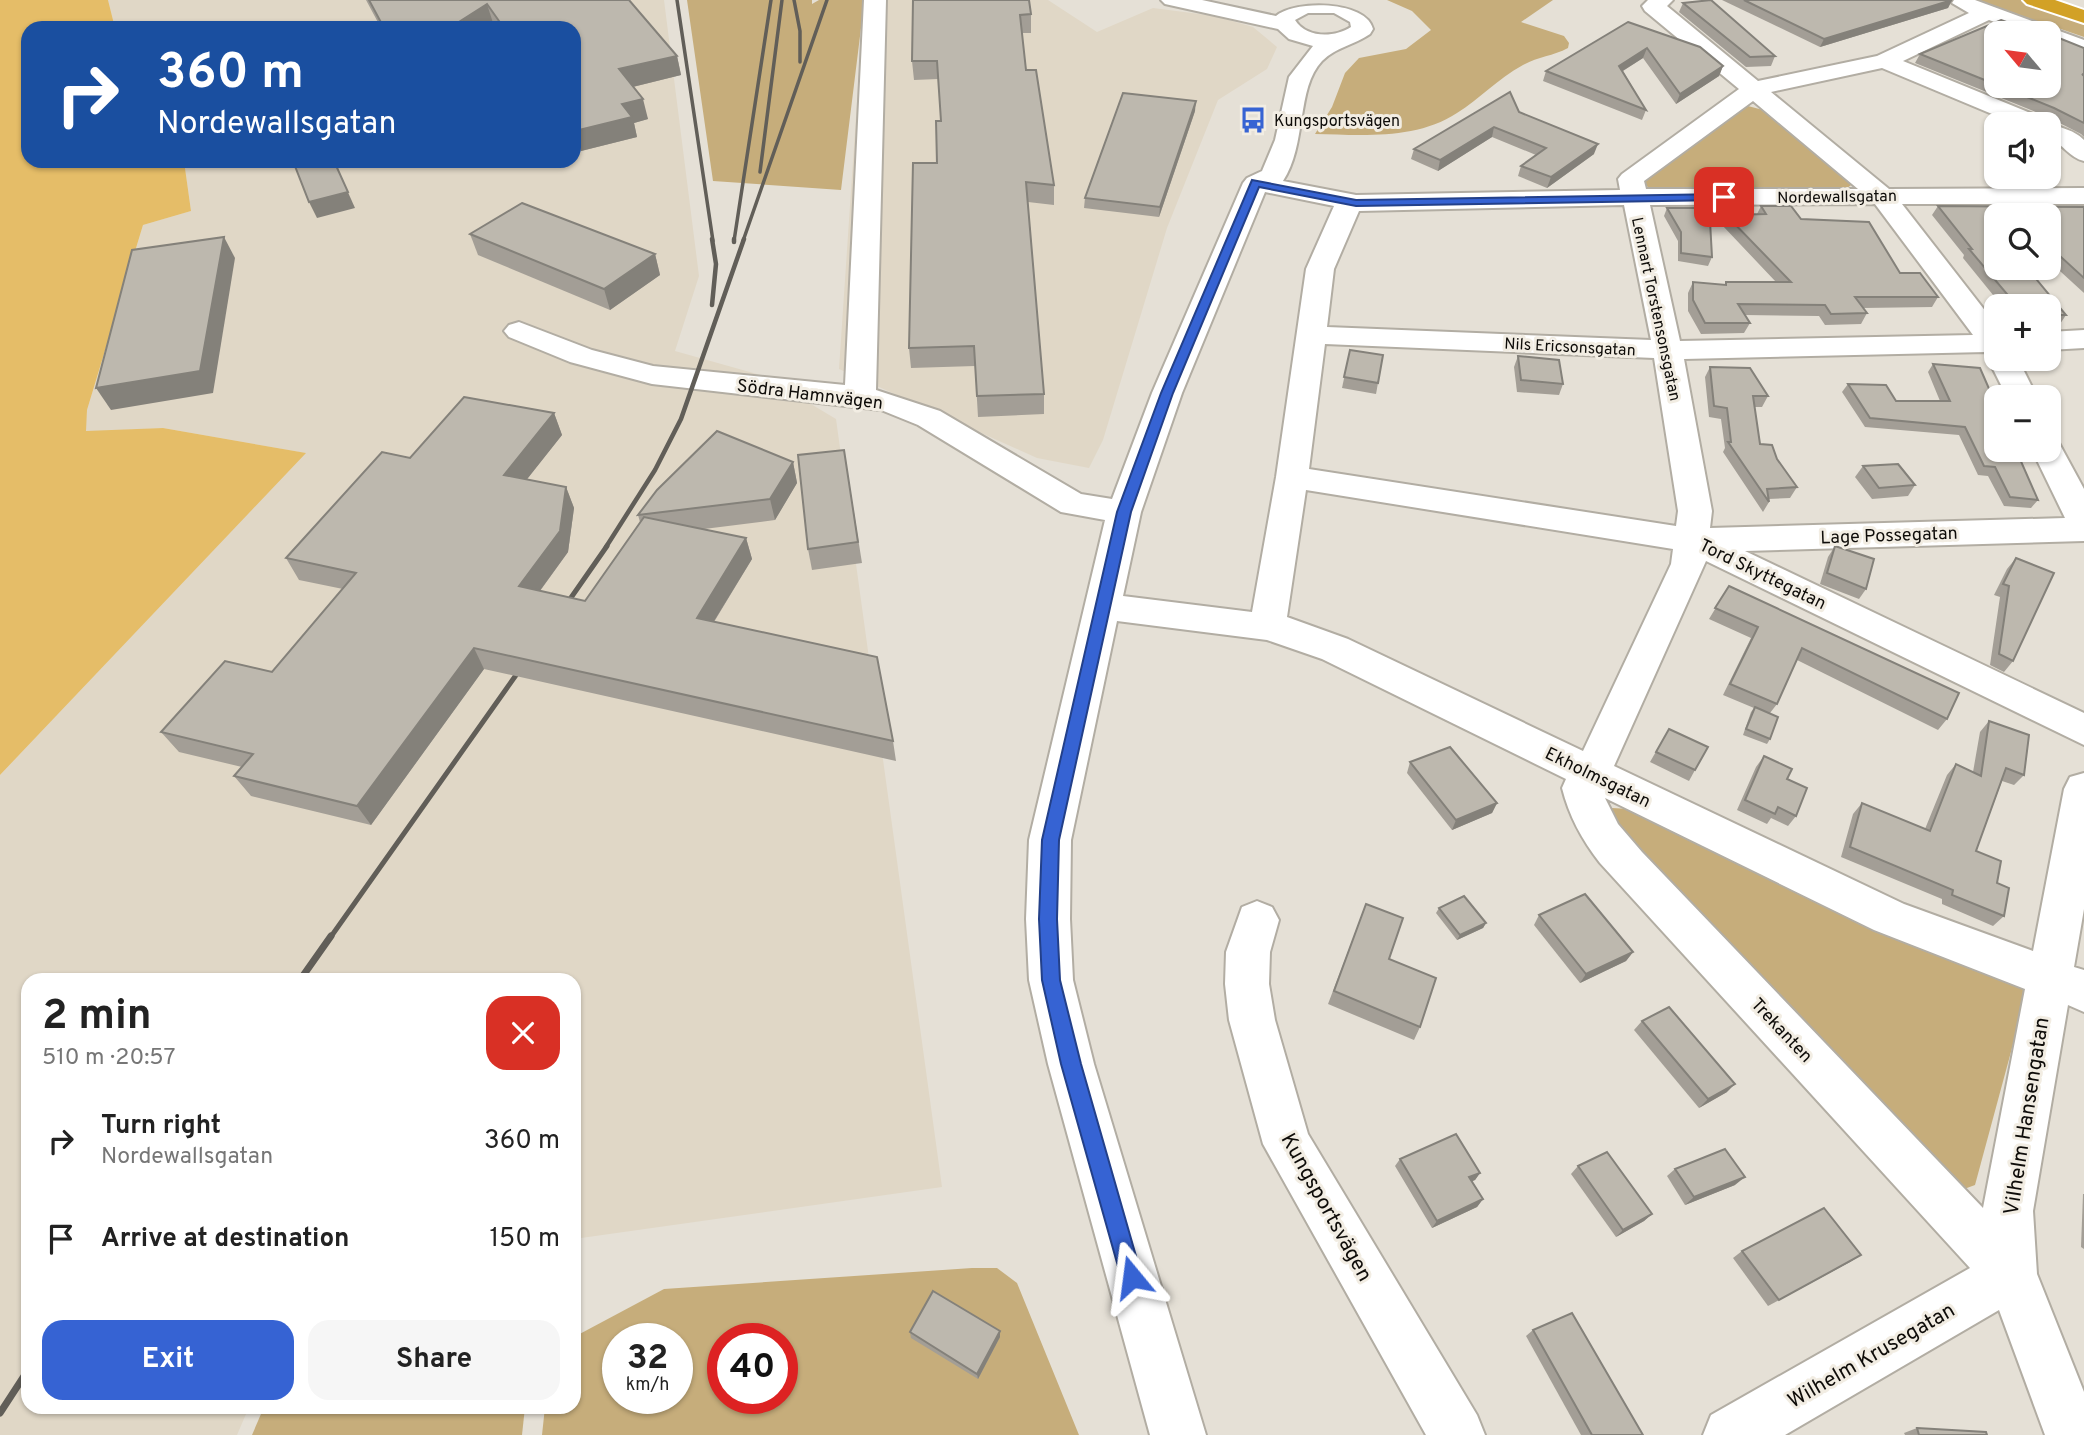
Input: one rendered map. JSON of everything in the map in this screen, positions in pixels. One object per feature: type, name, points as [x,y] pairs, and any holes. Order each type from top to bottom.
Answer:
[{"type":"highway","points":[[2034,0],[2084,17]]},
{"type":"highway","points":[[2073,0],[2084,4]]},
{"type":"street","points":[[860,396],[875,0]]},
{"type":"street","points":[[1172,0],[1303,15],[1351,6],[1360,19],[1362,29],[1350,37],[1326,45],[1301,75],[1290,105],[1289,130],[1273,176],[1254,173],[1167,393],[1124,512],[1050,840],[1048,919],[1051,980],[1071,1064],[1178,1435]]},
{"type":"street","points":[[1220,0],[1303,15]]},
{"type":"street","points":[[1662,0],[1653,6],[1881,195],[1984,330]]},
{"type":"street","points":[[1954,0],[2012,21]]},
{"type":"street","name":"Lennart Torstensonsgatan","points":[[1589,772],[1602,752],[1688,564],[1693,540],[1695,511],[1667,350],[1631,179],[1638,171],[1754,89],[1884,61],[1988,12]]},
{"type":"street","points":[[1303,15],[1314,39],[1337,40]]},
{"type":"street","points":[[1266,123],[1295,52],[1303,15]]},
{"type":"street","points":[[2062,39],[2084,47]]},
{"type":"street","points":[[1884,61],[2007,112]]},
{"type":"street","points":[[2061,134],[2068,137],[2084,153]]},
{"type":"street","name":"Nordewallsgatan","points":[[1254,173],[1349,203],[1634,197],[2084,195]]},
{"type":"street","points":[[1267,627],[1292,477],[1320,269],[1349,203]]},
{"type":"street","name":"Södra Hamnvägen","points":[[519,331],[581,356],[652,375],[860,396],[889,402],[929,418],[1073,504],[1124,512]]},
{"type":"street","name":"Nils Ericsonsgatan","points":[[1312,335],[1667,350],[1984,348]]},
{"type":"street","points":[[2061,340],[2084,339]]},
{"type":"street","points":[[2054,462],[2084,522]]},
{"type":"street","name":"Tord Skyttegatan","points":[[1292,477],[1693,540],[2084,730]]},
{"type":"street","name":"Lage Possegatan","points":[[1693,540],[2084,529]]},
{"type":"street","name":"Ekholmsgatan","points":[[1101,606],[1289,631],[1335,649],[1889,917],[2066,984]]},
{"type":"street","name":"Trekanten","points":[[1589,772],[1582,788],[1588,812],[1613,847],[2011,1274]]},
{"type":"street","name":"Vilhelm Hansengatan","points":[[2073,1435],[2011,1274],[2008,1211],[2066,984],[2084,789]]},
{"type":"street","name":"Kungsportsvägen","points":[[1257,920],[1248,952],[1247,984],[1252,1020],[1287,1143],[1457,1435]]},
{"type":"street","name":"Wilhelm Krusegatan","points":[[1731,1435],[2011,1274]]},
{"type":"shaded area","points":[[0,0],[108,0],[113,21],[21,21],[21,168],[185,168],[191,211],[143,225],[87,410],[86,431],[163,428],[306,453],[0,775]]},
{"type":"shaded area","points":[[108,0],[664,0],[699,276],[675,351],[764,376],[836,419],[942,1187],[581,1238],[581,973],[21,973],[21,1414],[246,1414],[237,1435],[0,1435],[0,775],[305,453],[163,428],[85,432],[87,410],[143,225],[191,211],[185,168],[581,168],[581,21],[113,21]]},
{"type":"shaded area","points":[[687,0],[812,0],[812,4],[819,0],[872,0],[861,28],[841,190],[713,181]]},
{"type":"shaded area","points":[[872,0],[1048,0],[1097,32],[1153,8],[1215,16],[1253,27],[1277,47],[1267,69],[1218,100],[1167,228],[1103,440],[1089,468],[1037,458],[839,369],[860,57],[865,18]]},
{"type":"shaded area","points":[[1387,0],[1553,0],[1521,22],[1564,36],[1569,43],[1568,48],[1523,65],[1457,113],[1424,128],[1388,134],[1315,134],[1332,107],[1345,73],[1359,58],[1406,49],[1431,30],[1412,11]]},
{"type":"shaded area","points":[[1969,0],[2023,0],[2084,22],[2084,37],[2062,29],[2062,21],[2024,21]]},
{"type":"shaded area","points":[[1748,106],[1763,110],[1855,182],[1846,189],[1657,191],[1646,186],[1643,179]]},
{"type":"shaded area","points":[[1612,808],[1630,809],[2022,986],[2025,1000],[1975,1185],[1956,1192],[1609,819]]},
{"type":"shaded area","points":[[997,1268],[1017,1283],[1079,1435],[542,1435],[544,1414],[581,1414],[581,1333],[664,1289]]},
{"type":"shaded area","points":[[261,1414],[524,1414],[522,1435],[252,1435]]},
{"type":"building","points":[[369,0],[629,0],[677,56],[619,69],[643,99],[622,104],[632,117],[581,130],[581,21],[499,21],[487,4],[460,21],[380,21]]},
{"type":"building","points":[[913,0],[1029,0],[1031,14],[1020,15],[1026,70],[1036,70],[1054,185],[1026,182],[1044,394],[977,396],[974,346],[909,348],[913,163],[937,163],[936,121],[941,121],[937,61],[912,61]]},
{"type":"building","points":[[1711,0],[1775,56],[1750,57],[1683,3]]},
{"type":"building","points":[[1744,0],[1952,0],[1824,39]]},
{"type":"building","points":[[1628,22],[1700,47],[1723,66],[1680,94],[1647,48],[1619,66],[1646,110],[1546,71]]},
{"type":"building","points":[[1984,27],[1984,80],[1920,54]]},
{"type":"building","points":[[2062,39],[2084,48],[2084,123],[2029,98],[2062,98]]},
{"type":"building","points":[[1510,92],[1519,112],[1598,144],[1551,177],[1521,166],[1546,148],[1494,127],[1440,160],[1414,149]]},
{"type":"building","points":[[1123,93],[1196,101],[1160,207],[1085,198]]},
{"type":"building","points":[[296,168],[337,168],[348,192],[309,202]]},
{"type":"building","points":[[522,203],[655,254],[604,289],[470,234]]},
{"type":"building","points":[[1761,206],[1791,206],[1801,219],[1869,222],[1900,273],[1920,273],[1938,297],[1855,297],[1867,313],[1831,314],[1825,305],[1738,304],[1750,323],[1705,323],[1693,300],[1693,282],[1726,285],[1726,282],[1791,282],[1726,215],[1766,214]]},
{"type":"building","points":[[1938,206],[1984,206],[1984,267],[1969,249],[1972,249]]},
{"type":"building","points":[[2061,207],[2084,207],[2084,278],[2061,257]]},
{"type":"building","points":[[1667,208],[1703,208],[1710,221],[1712,257],[1681,253],[1681,232]]},
{"type":"building","points":[[224,237],[200,371],[96,388],[132,250]]},
{"type":"building","points":[[1995,280],[2037,280],[2049,294],[2007,294]]},
{"type":"building","points":[[1350,350],[1383,355],[1378,383],[1344,377]]},
{"type":"building","points":[[1518,356],[1559,360],[1563,384],[1521,380]]},
{"type":"building","points":[[1933,364],[1980,368],[1987,385],[1984,385],[1984,462],[2021,462],[2038,500],[2010,497],[1995,467],[1984,466],[1965,427],[1870,418],[1848,384],[1886,385],[1896,401],[1950,401]]},
{"type":"building","points":[[1710,367],[1750,368],[1768,396],[1753,396],[1760,444],[1772,445],[1777,459],[1797,487],[1767,489],[1769,502],[1728,442],[1731,442],[1727,408],[1714,406]]},
{"type":"building","points":[[464,397],[554,413],[504,475],[566,487],[560,531],[519,586],[585,601],[644,517],[746,538],[697,618],[877,657],[893,741],[474,648],[357,806],[234,776],[253,754],[161,732],[225,661],[272,672],[356,573],[286,558],[382,452],[410,458]]},
{"type":"building","points":[[717,431],[793,462],[770,499],[638,515],[657,490]]},
{"type":"building","points":[[844,450],[858,542],[808,549],[798,455]]},
{"type":"building","points":[[1898,464],[1915,485],[1879,488],[1863,466]]},
{"type":"building","points":[[1835,546],[1874,559],[1866,589],[1827,573]]},
{"type":"building","points":[[2016,558],[2054,573],[2013,661],[1999,654],[2009,586],[2003,584]]},
{"type":"building","points":[[1729,586],[1959,693],[1947,719],[1802,648],[1777,704],[1730,684],[1758,627],[1715,608]]},
{"type":"building","points":[[1755,707],[1778,717],[1770,739],[1746,729]]},
{"type":"building","points":[[1989,721],[2029,735],[2024,775],[2006,768],[1976,851],[2001,861],[1997,883],[2009,888],[2004,916],[1952,895],[1953,890],[1850,847],[1862,803],[1930,831],[1956,764],[1981,776]]},
{"type":"building","points":[[1669,729],[1708,747],[1695,770],[1656,752]]},
{"type":"building","points":[[1450,747],[1497,803],[1456,820],[1410,762]]},
{"type":"building","points":[[1764,756],[1792,769],[1787,779],[1807,788],[1796,816],[1778,807],[1775,814],[1745,800]]},
{"type":"building","points":[[1585,894],[1633,952],[1586,974],[1539,915]]},
{"type":"building","points":[[1464,896],[1486,923],[1460,935],[1439,908]]},
{"type":"building","points":[[1366,904],[1403,918],[1389,959],[1436,978],[1420,1027],[1334,991]]},
{"type":"building","points":[[1669,1007],[1735,1084],[1708,1099],[1642,1021]]},
{"type":"building","points":[[1456,1134],[1480,1173],[1469,1177],[1483,1199],[1437,1221],[1400,1159]]},
{"type":"building","points":[[1725,1149],[1745,1177],[1694,1197],[1675,1169]]},
{"type":"building","points":[[1607,1152],[1652,1214],[1623,1230],[1578,1166]]},
{"type":"building","points":[[1824,1208],[1861,1255],[1779,1300],[1742,1251]]},
{"type":"building","points":[[933,1291],[1000,1331],[977,1374],[910,1332]]},
{"type":"building","points":[[1572,1313],[1643,1435],[1592,1435],[1533,1330]]},
{"type":"building","points":[[1917,1428],[1986,1432],[1987,1435],[1919,1435]]},
{"type":"railway","points":[[677,0],[713,241]]},
{"type":"railway","points":[[734,241],[771,0]]},
{"type":"railway","points":[[760,172],[782,0]]},
{"type":"railway","points":[[794,0],[800,31],[800,62]]},
{"type":"railway","points":[[743,241],[827,0]]},
{"type":"railway","points":[[712,239],[716,264],[712,305]]},
{"type":"railway","points":[[606,547],[655,470],[681,419],[744,239]]},
{"type":"railway","points":[[561,612],[607,546]]},
{"type":"railway","points":[[330,938],[526,661]]},
{"type":"railway","points":[[305,973],[331,936]]},
{"type":"railway","points":[[0,1413],[21,1381]]},
{"type":"place","name":"Kungsportsvägen","points":[[1253,120]]},
{"type":"route","points":[[1132,1277],[1071,1064],[1051,980],[1048,919],[1050,840],[1124,512],[1167,393],[1255,183],[1304,191],[1349,203],[1724,197]]}]
